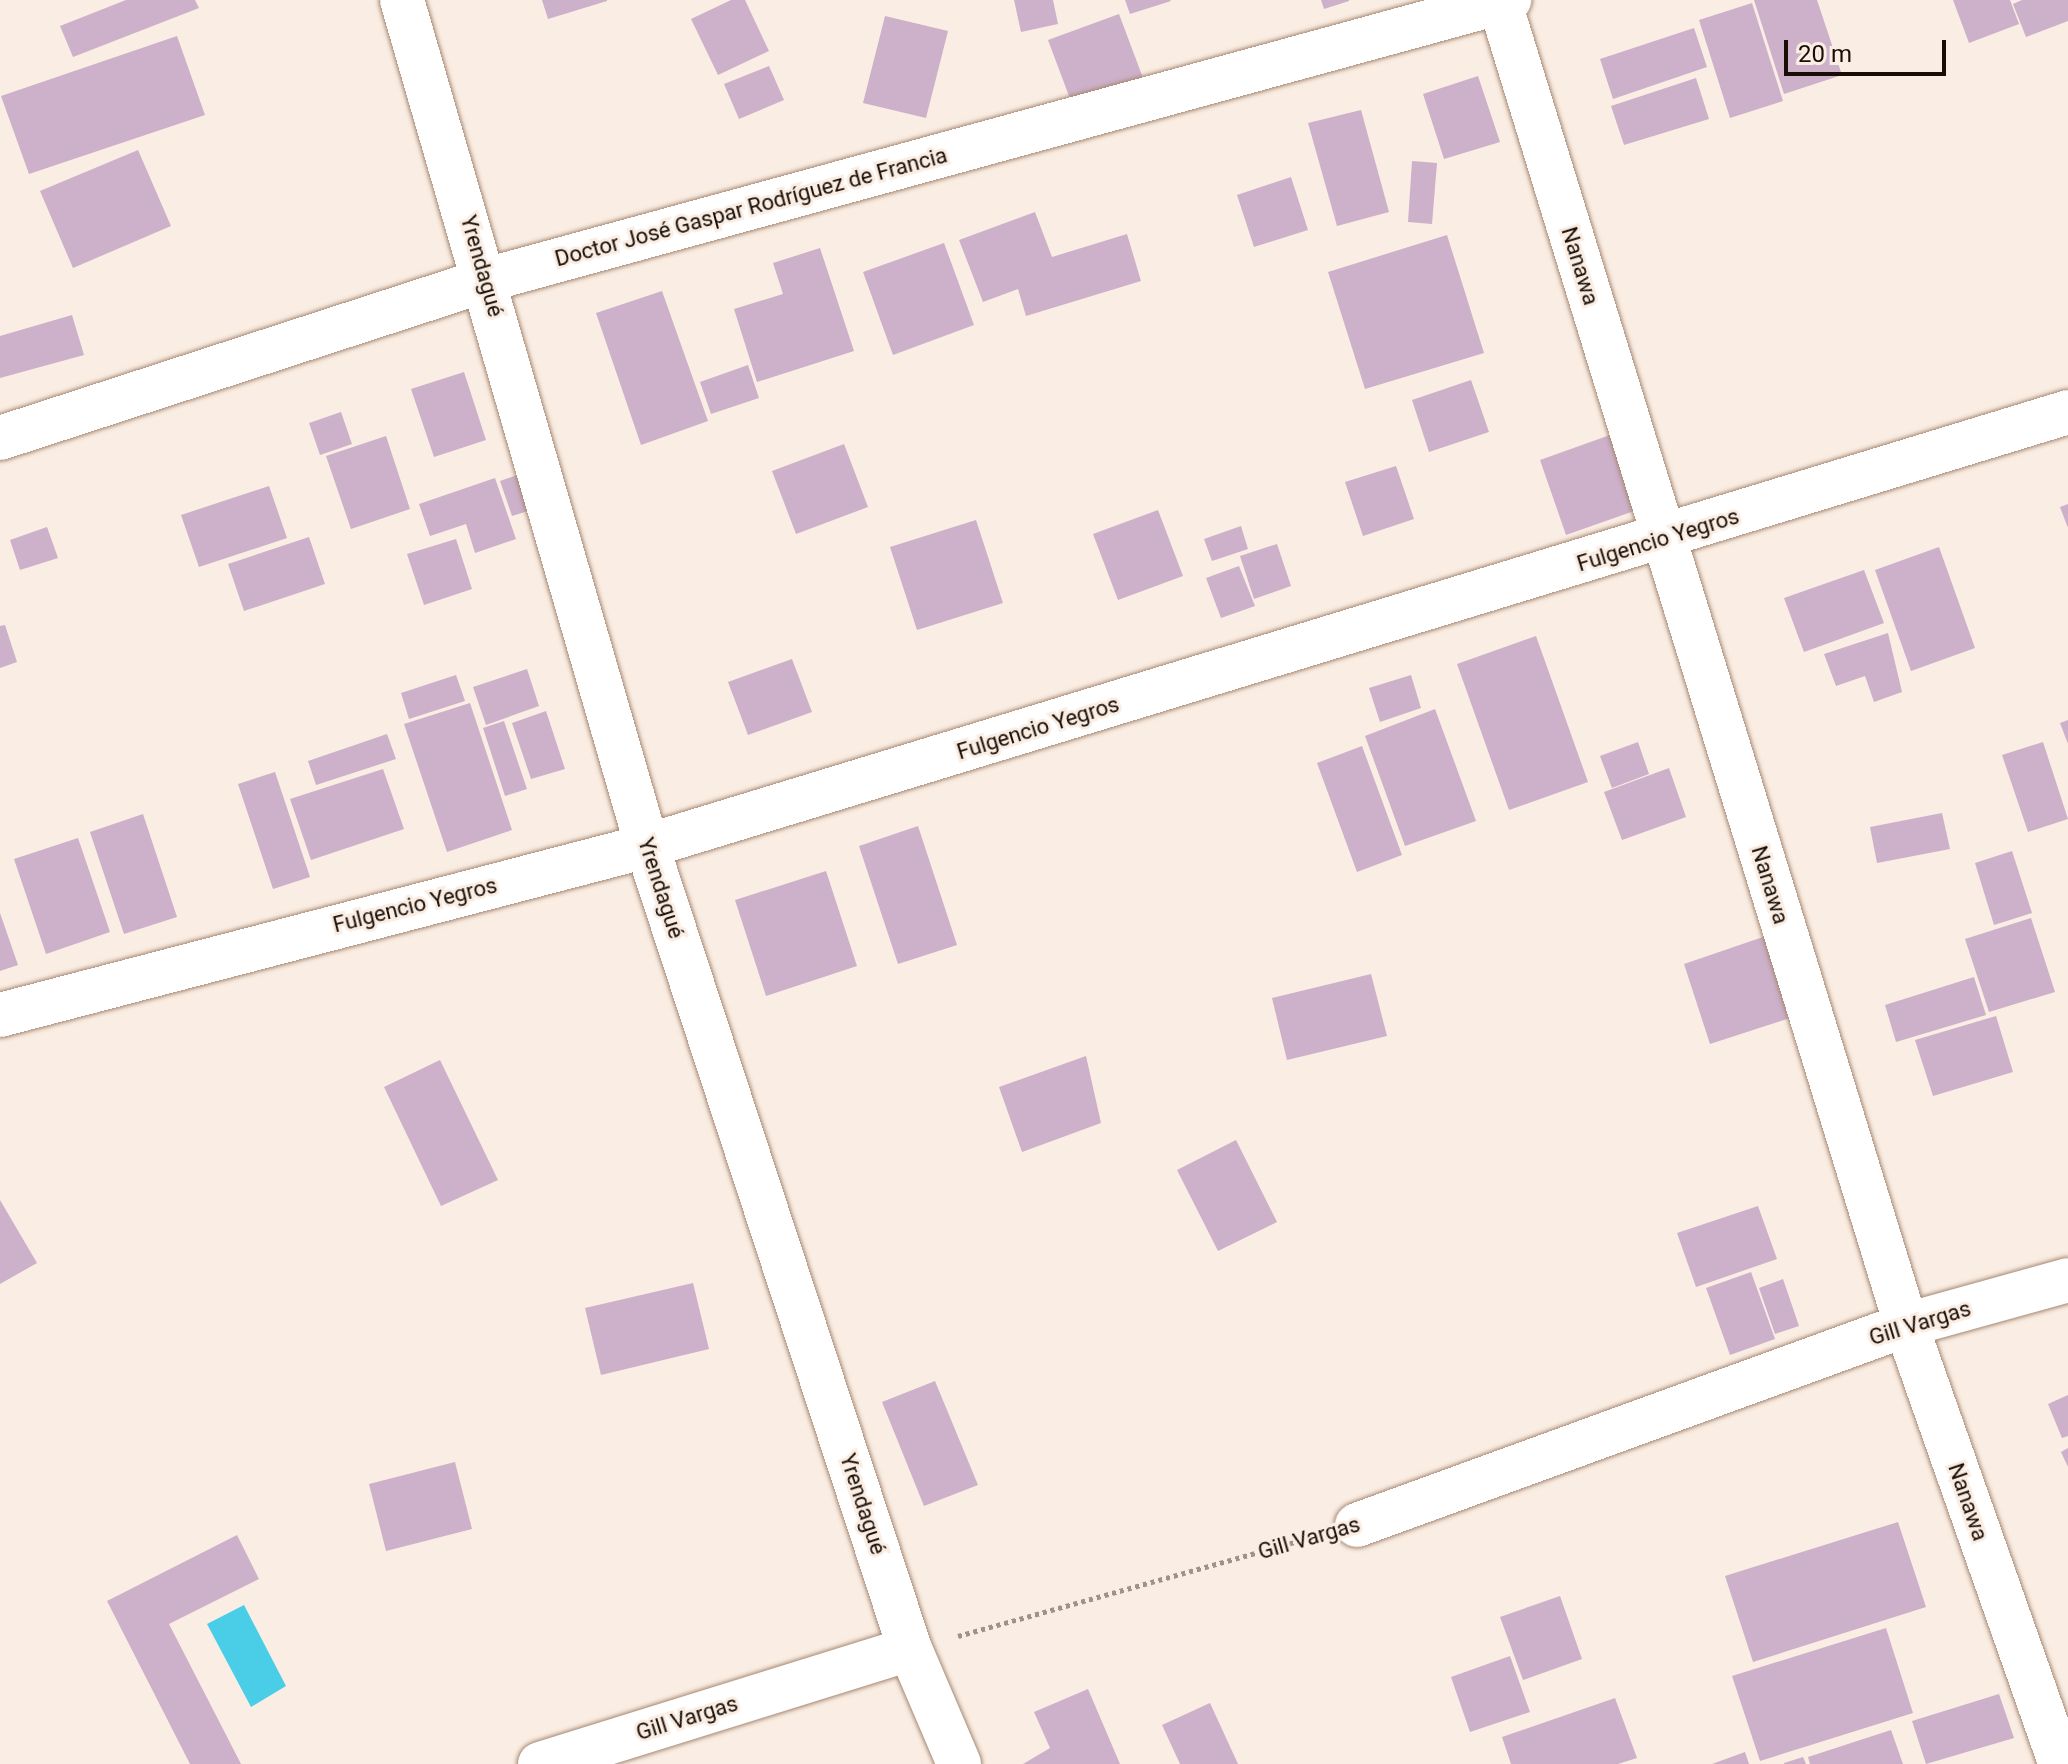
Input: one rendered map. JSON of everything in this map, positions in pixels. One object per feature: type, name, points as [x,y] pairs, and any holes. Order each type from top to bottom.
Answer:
[{"type":"street","name":"Yrendagué","points":[[402,0],[486,280],[647,846],[910,1649],[959,1764]]},
{"type":"street","name":"Doctor José Gaspar Rodríguez de Francia","points":[[0,438],[486,280],[1503,1]]},
{"type":"street","name":"Nanawa","points":[[1503,1],[1663,539],[1906,1325],[2061,1764]]},
{"type":"street","name":"Fulgencio Yegros","points":[[0,1015],[647,846],[1663,539],[2068,412]]},
{"type":"street","name":"Gill Vargas","points":[[1357,1525],[1906,1325],[2068,1280]]},
{"type":"street","name":"Gill Vargas","points":[[540,1764],[910,1649]]},
{"type":"path","name":"Gill Vargas","points":[[910,1649],[1357,1525]]},
{"type":"water","points":[[244,1605],[286,1686],[251,1707],[207,1624]]},
{"type":"building","points":[[126,0],[195,0],[199,8],[73,57],[60,26]]},
{"type":"building","points":[[542,0],[607,0],[607,1],[548,19]]},
{"type":"building","points":[[731,0],[745,0],[769,51],[718,75],[691,19]]},
{"type":"building","points":[[1014,0],[1053,0],[1058,24],[1021,32]]},
{"type":"building","points":[[1125,0],[1170,0],[1171,1],[1130,14]]},
{"type":"building","points":[[1321,0],[1349,0],[1349,1],[1324,9]]},
{"type":"building","points":[[1754,0],[1817,0],[1842,75],[1784,94]]},
{"type":"building","points":[[1953,0],[2010,0],[2019,24],[1969,43]]},
{"type":"building","points":[[2022,0],[2068,0],[2068,21],[2026,37],[2013,4]]},
{"type":"building","points":[[1752,3],[1783,101],[1730,118],[1699,20]]},
{"type":"building","points":[[1119,14],[1143,78],[1072,104],[1048,40]]},
{"type":"building","points":[[885,16],[948,31],[926,118],[863,103]]},
{"type":"building","points":[[1694,28],[1707,67],[1613,99],[1600,59]]},
{"type":"building","points":[[177,36],[205,115],[29,174],[1,96]]},
{"type":"building","points":[[769,66],[784,100],[739,119],[724,84]]},
{"type":"building","points":[[1478,76],[1500,142],[1444,159],[1423,94]]},
{"type":"building","points":[[1696,78],[1709,119],[1624,145],[1611,106]]},
{"type":"building","points":[[1361,110],[1389,212],[1337,226],[1308,123]]},
{"type":"building","points":[[138,150],[171,226],[73,268],[40,191]]},
{"type":"building","points":[[1412,161],[1437,163],[1432,224],[1408,222]]},
{"type":"building","points":[[1291,177],[1308,230],[1254,247],[1237,195]]},
{"type":"building","points":[[1035,212],[1052,257],[1127,234],[1141,281],[1026,316],[1018,289],[983,302],[959,240]]},
{"type":"building","points":[[1447,235],[1484,353],[1365,389],[1328,272]]},
{"type":"building","points":[[944,243],[974,325],[893,355],[863,272]]},
{"type":"building","points":[[820,248],[854,351],[757,382],[734,309],[783,294],[773,263]]},
{"type":"building","points":[[662,291],[708,421],[641,445],[596,313]]},
{"type":"building","points":[[72,315],[84,355],[0,378],[0,336]]},
{"type":"building","points":[[748,365],[759,398],[711,414],[700,382]]},
{"type":"building","points":[[464,372],[486,440],[434,457],[411,389]]},
{"type":"building","points":[[1471,380],[1489,432],[1429,452],[1412,400]]},
{"type":"building","points":[[341,412],[352,444],[320,455],[309,423]]},
{"type":"building","points":[[1610,435],[1637,510],[1566,535],[1540,460]]},
{"type":"building","points":[[386,436],[410,509],[351,529],[326,456]]},
{"type":"building","points":[[844,444],[868,507],[796,534],[772,471]]},
{"type":"building","points":[[1396,466],[1414,519],[1363,536],[1345,482]]},
{"type":"building","points":[[529,471],[541,507],[512,516],[500,481]]},
{"type":"building","points":[[495,478],[516,539],[475,553],[466,524],[430,536],[419,504]]},
{"type":"building","points":[[269,486],[287,538],[199,567],[181,515]]},
{"type":"building","points":[[2068,504],[2068,528],[2060,507]]},
{"type":"building","points":[[1158,510],[1183,576],[1118,600],[1093,534]]},
{"type":"building","points":[[976,520],[1003,603],[917,630],[890,547]]},
{"type":"building","points":[[1241,526],[1248,549],[1212,561],[1204,539]]},
{"type":"building","points":[[47,527],[58,558],[20,570],[10,540]]},
{"type":"building","points":[[309,537],[325,584],[244,611],[228,564]]},
{"type":"building","points":[[456,539],[472,589],[424,605],[407,554]]},
{"type":"building","points":[[1277,544],[1291,586],[1254,599],[1240,556]]},
{"type":"building","points":[[1939,547],[1975,648],[1911,671],[1875,570]]},
{"type":"building","points":[[1239,566],[1255,606],[1221,618],[1206,578]]},
{"type":"building","points":[[1864,570],[1884,623],[1804,652],[1784,598]]},
{"type":"building","points":[[5,625],[17,662],[0,668],[0,626]]},
{"type":"building","points":[[1888,633],[1902,692],[1874,702],[1865,676],[1836,686],[1824,654]]},
{"type":"building","points":[[1536,636],[1588,782],[1509,810],[1457,664]]},
{"type":"building","points":[[792,659],[812,712],[748,735],[728,682]]},
{"type":"building","points":[[527,669],[539,706],[486,725],[473,687]]},
{"type":"building","points":[[456,675],[465,701],[409,719],[401,693]]},
{"type":"building","points":[[1411,675],[1421,708],[1380,722],[1369,688]]},
{"type":"building","points":[[470,703],[512,830],[447,852],[404,724]]},
{"type":"building","points":[[1435,709],[1476,821],[1405,846],[1365,736]]},
{"type":"building","points":[[546,711],[565,769],[531,779],[512,723]]},
{"type":"building","points":[[2068,720],[2068,744],[2060,723]]},
{"type":"building","points":[[504,721],[527,789],[505,796],[483,728]]},
{"type":"building","points":[[387,734],[396,759],[316,785],[308,761]]},
{"type":"building","points":[[1638,742],[1649,774],[1612,788],[1600,756]]},
{"type":"building","points":[[2043,742],[2068,819],[2028,832],[2002,755]]},
{"type":"building","points":[[1362,746],[1402,855],[1357,872],[1317,763]]},
{"type":"building","points":[[1669,768],[1686,817],[1622,840],[1604,792]]},
{"type":"building","points":[[383,769],[404,829],[311,860],[290,799]]},
{"type":"building","points":[[275,772],[310,877],[273,889],[238,784]]},
{"type":"building","points":[[1942,813],[1950,849],[1877,863],[1870,827]]},
{"type":"building","points":[[143,814],[177,917],[124,934],[90,832]]},
{"type":"building","points":[[918,826],[957,945],[898,964],[859,846]]},
{"type":"building","points":[[78,838],[110,932],[46,954],[14,859]]},
{"type":"building","points":[[2012,851],[2032,913],[1994,925],[1975,863]]},
{"type":"building","points":[[826,871],[857,966],[766,996],[735,900]]},
{"type":"building","points":[[0,913],[18,965],[0,971]]},
{"type":"building","points":[[2031,918],[2055,992],[1989,1012],[1965,939]]},
{"type":"building","points":[[1766,936],[1793,1017],[1710,1044],[1684,964]]},
{"type":"building","points":[[1371,974],[1387,1036],[1287,1060],[1272,998]]},
{"type":"building","points":[[1974,977],[1986,1015],[1896,1042],[1885,1005]]},
{"type":"building","points":[[1996,1016],[2013,1072],[1933,1096],[1915,1040]]},
{"type":"building","points":[[1086,1056],[1101,1123],[1022,1152],[999,1087]]},
{"type":"building","points":[[440,1060],[498,1180],[441,1206],[384,1087]]},
{"type":"building","points":[[1236,1140],[1277,1222],[1218,1251],[1177,1170]]},
{"type":"building","points":[[0,1200],[37,1263],[0,1284]]},
{"type":"building","points":[[1758,1206],[1777,1259],[1696,1287],[1677,1233]]},
{"type":"building","points":[[1751,1272],[1775,1339],[1730,1355],[1706,1288]]},
{"type":"building","points":[[1783,1279],[1799,1326],[1775,1334],[1759,1288]]},
{"type":"building","points":[[693,1283],[709,1349],[601,1375],[585,1308]]},
{"type":"building","points":[[935,1381],[978,1485],[924,1506],[882,1402]]},
{"type":"building","points":[[2068,1395],[2068,1436],[2062,1438],[2048,1404]]},
{"type":"building","points":[[2068,1448],[2068,1467],[2061,1452]]},
{"type":"building","points":[[455,1462],[472,1529],[386,1551],[369,1484]]},
{"type":"building","points":[[1898,1522],[1926,1607],[1753,1662],[1725,1576]]},
{"type":"building","points":[[237,1535],[259,1579],[169,1624],[241,1764],[190,1764],[107,1601]]},
{"type":"building","points":[[1560,1596],[1582,1659],[1523,1680],[1500,1617]]},
{"type":"building","points":[[1886,1628],[1913,1713],[1760,1761],[1732,1676]]},
{"type":"building","points":[[1510,1656],[1530,1712],[1470,1732],[1451,1677]]},
{"type":"building","points":[[1088,1689],[1120,1764],[1023,1764],[1050,1748],[1034,1712]]},
{"type":"building","points":[[1999,1694],[2014,1738],[1926,1764],[1912,1721]]},
{"type":"building","points":[[1615,1698],[1637,1758],[1618,1764],[1511,1764],[1502,1737]]},
{"type":"building","points":[[1210,1703],[1238,1764],[1180,1764],[1162,1725]]},
{"type":"building","points":[[1891,1730],[1903,1764],[1810,1764],[1808,1757]]},
{"type":"building","points":[[1745,1752],[1749,1764],[1712,1764]]},
{"type":"building","points":[[1803,1757],[1806,1764],[1784,1764],[1784,1763]]}]
